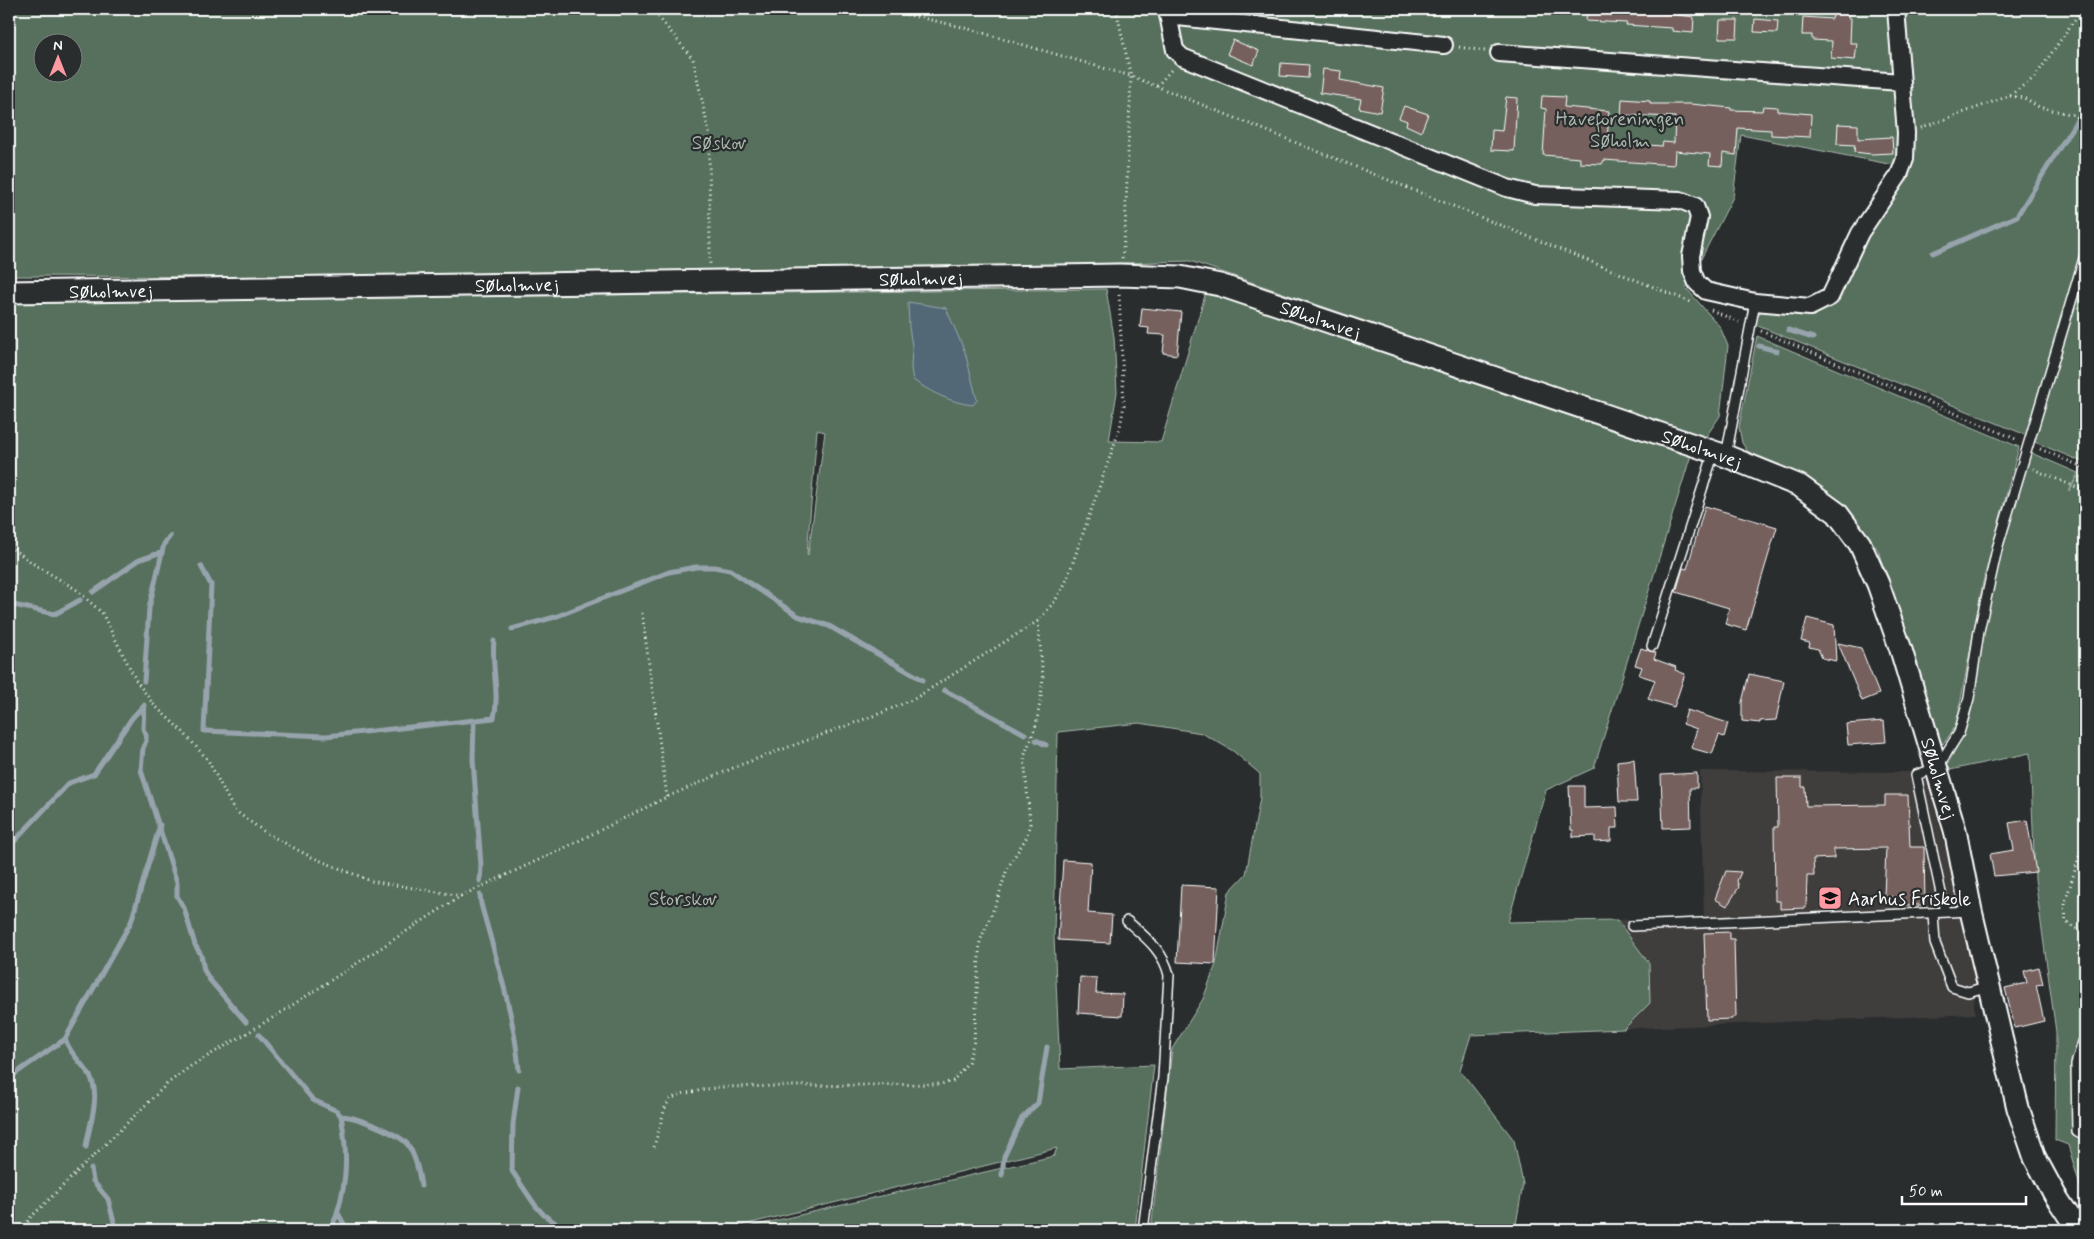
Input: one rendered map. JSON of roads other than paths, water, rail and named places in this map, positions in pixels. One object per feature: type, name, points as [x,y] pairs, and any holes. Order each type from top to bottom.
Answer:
[{"type":"street","points":[[1444,45],[1168,12],[1175,50],[1182,57],[1506,188],[1535,195],[1680,200],[1695,206],[1699,217],[1691,256],[1692,271],[1697,283],[1706,290],[1755,302],[1810,307],[1830,297],[1860,233],[1899,175],[1905,160],[1906,133],[1900,82],[1896,9]]},
{"type":"street","points":[[1499,53],[1900,82]]},
{"type":"street","name":"Søholmvej","points":[[9,292],[710,283],[1119,275],[1180,277],[1220,285],[1720,454],[1800,486],[1837,513],[1860,544],[1878,584],[1955,830],[1971,911],[2018,1108],[2035,1158],[2055,1195],[2078,1230]]},
{"type":"lane","points":[[1945,912],[1916,775],[1937,768],[1959,733],[1969,698],[1979,631],[1997,549],[2085,255]]},
{"type":"lane","points":[[1652,646],[1720,454],[1755,302]]},
{"type":"lane","points":[[1632,926],[1971,911]]},
{"type":"lane","points":[[1933,913],[1935,943],[1952,987],[1968,992],[1989,986]]},
{"type":"lane","points":[[1127,920],[1156,948],[1166,963],[1169,975],[1163,1077],[1142,1230]]},
{"type":"lane","points":[[2085,1042],[2076,1064],[2081,1091],[2077,1132],[2085,1136]]},
{"type":"water","points":[[908,302],[946,308],[965,352],[977,400],[973,405],[941,396],[913,380]]},
{"type":"waterway","points":[[1933,253],[2017,216],[2085,107]]},
{"type":"waterway","points":[[1788,330],[1813,338]]},
{"type":"waterway","points":[[1759,346],[1777,351]]},
{"type":"waterway","points":[[144,681],[149,608],[164,544],[170,536]]},
{"type":"waterway","points":[[93,592],[139,560],[162,552]]},
{"type":"waterway","points":[[201,566],[211,585],[204,731],[326,736],[494,718],[496,709],[494,641]]},
{"type":"waterway","points":[[512,629],[555,617],[669,572],[696,567],[714,567],[730,570],[798,616],[829,626],[923,680]]},
{"type":"waterway","points":[[9,604],[55,614],[80,600]]},
{"type":"waterway","points":[[944,690],[1025,734]]},
{"type":"waterway","points":[[144,705],[143,729],[146,741],[143,748],[141,770],[177,883],[177,896],[184,908],[195,945],[201,955],[204,970],[209,979],[246,1022]]},
{"type":"waterway","points":[[9,847],[69,783],[94,774],[132,718],[143,706]]},
{"type":"waterway","points":[[474,721],[473,759],[481,866],[480,881]]},
{"type":"waterway","points":[[1036,740],[1046,745]]},
{"type":"waterway","points":[[86,1147],[94,1110],[93,1082],[65,1039],[131,922],[160,825]]},
{"type":"waterway","points":[[480,895],[509,1007],[519,1070]]},
{"type":"waterway","points":[[259,1035],[313,1100],[337,1111],[341,1116],[344,1131],[345,1174],[340,1202],[331,1230]]},
{"type":"waterway","points":[[9,1078],[65,1039]]},
{"type":"waterway","points":[[1002,1175],[1004,1157],[1022,1118],[1038,1103],[1047,1047]]},
{"type":"waterway","points":[[518,1087],[513,1124],[512,1171],[544,1215],[566,1230]]},
{"type":"waterway","points":[[341,1116],[377,1126],[408,1145],[415,1160],[421,1186]]},
{"type":"waterway","points":[[91,1169],[93,1181],[108,1199],[116,1230]]},
{"type":"waterway","points":[[338,1213],[347,1230]]},
{"type":"place","name":"Aarhus Friskole","points":[[1830,898]]},
{"type":"park label","name":"Haveforeningen Søholm","points":[[1620,129]]},
{"type":"park label","name":"Søskov","points":[[719,142]]},
{"type":"park label","name":"Storskov","points":[[683,898]]}]
